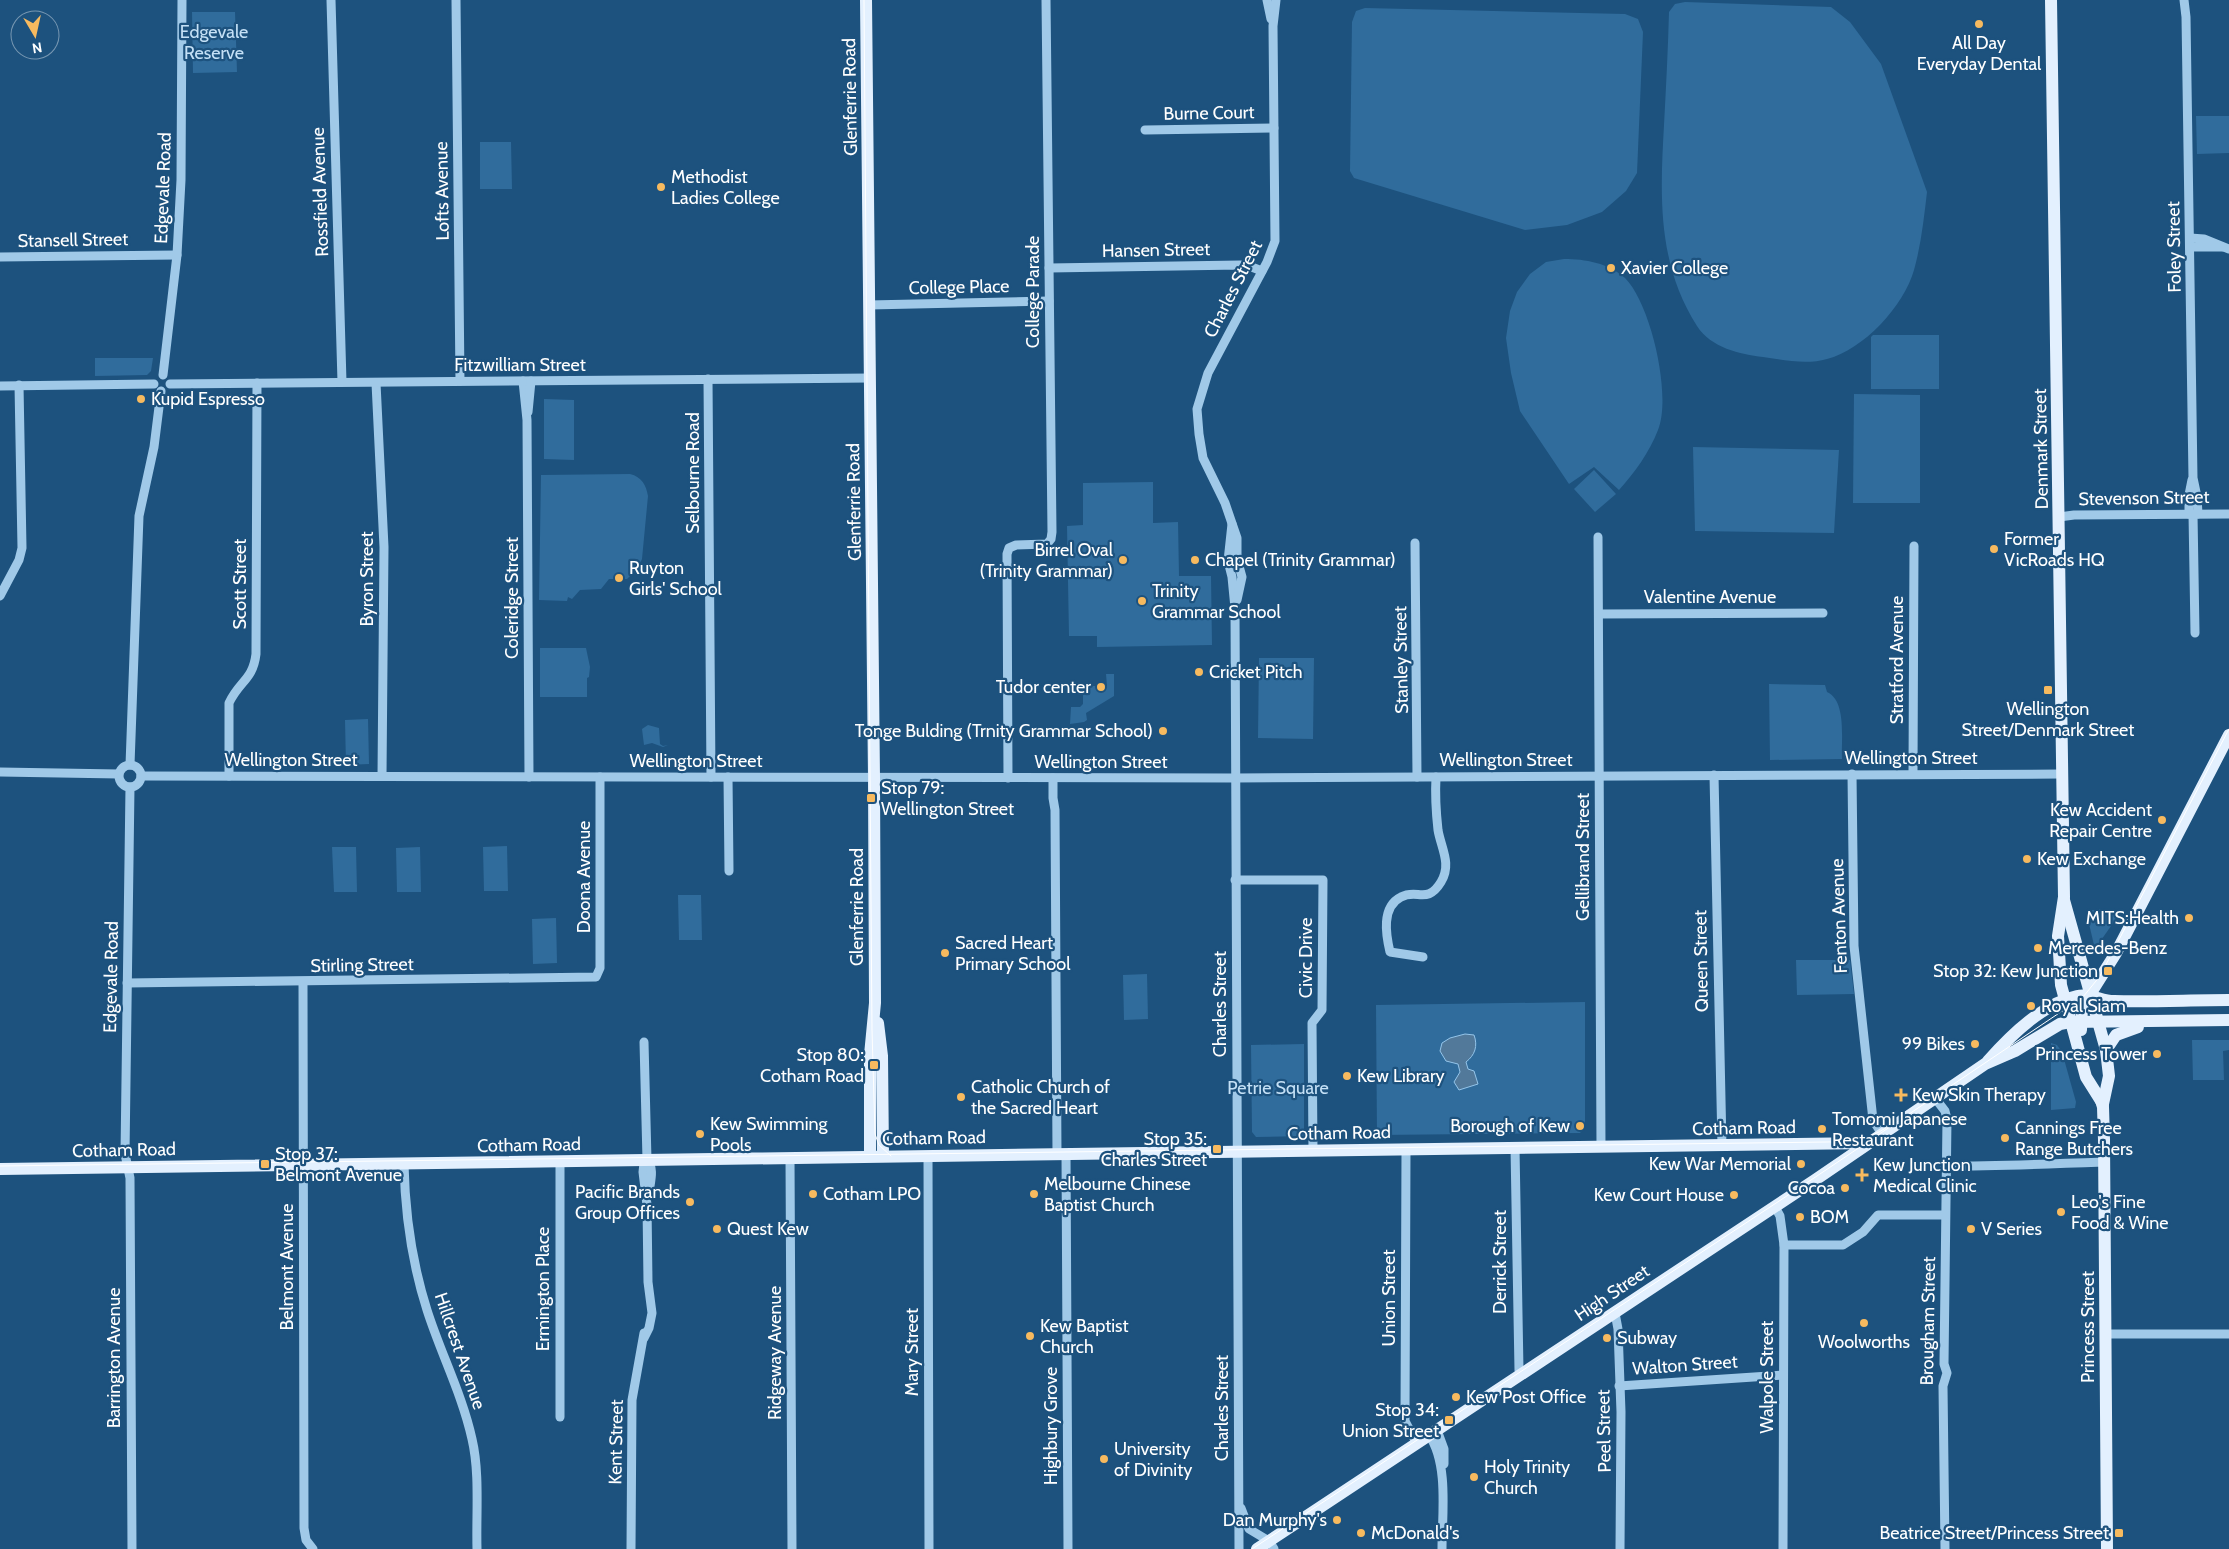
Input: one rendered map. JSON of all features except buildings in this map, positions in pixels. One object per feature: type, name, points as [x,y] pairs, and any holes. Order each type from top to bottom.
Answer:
[{"type":"main road","name":"Glenferrie Road","points":[[866,0],[875,1003],[870,1054],[877,1156]]},
{"type":"main road","name":"Denmark Street","points":[[2051,0],[2064,897],[2058,936],[2060,979],[2064,1000]]},
{"type":"main road","points":[[2075,1022],[2116,953],[2228,740]]},
{"type":"main road","name":"Denmark Street","points":[[2064,897],[2091,995]]},
{"type":"main road","points":[[2091,995],[2114,1001],[2229,1000]]},
{"type":"main road","name":"High Street","points":[[1985,1064],[2017,1031],[2064,1000],[2076,996],[2091,995]]},
{"type":"main road","name":"Princess Street","points":[[2091,995],[2106,1050],[2109,1076],[2103,1104],[2107,1549]]},
{"type":"main road","points":[[2064,1000],[2075,1022],[2086,1077],[2103,1104]]},
{"type":"main road","points":[[2106,1050],[2111,1040],[2118,1033],[2152,1022],[2229,1020]]},
{"type":"main road","name":"High Street","points":[[1257,1549],[1271,1545],[1433,1433],[1774,1207],[1985,1064],[2022,1047],[2060,1024],[2075,1022],[2152,1022]]},
{"type":"main road","name":"Cotham Road","points":[[0,1169],[1868,1143]]},
{"type":"street","name":"Edgevale Road","points":[[163,376],[177,255],[181,180],[182,0]]},
{"type":"street","name":"Rossfield Avenue","points":[[331,0],[342,382]]},
{"type":"street","name":"Lofts Avenue","points":[[456,0],[460,381]]},
{"type":"street","name":"College Parade","points":[[1008,778],[1007,564],[1009,548],[1016,545],[1043,545],[1049,542],[1051,536],[1046,0]]},
{"type":"street","name":"Charles Street","points":[[1267,0],[1273,26]]},
{"type":"street","name":"Charles Street","points":[[1239,1549],[1235,608],[1228,555],[1232,524],[1225,503],[1203,458],[1198,434],[1198,409],[1208,373],[1262,271],[1275,241],[1273,26],[1276,0]]},
{"type":"street","name":"Foley Street","points":[[2184,0],[2186,17],[2193,478],[2197,498],[2193,514],[2195,633]]},
{"type":"street","name":"Foley Street","points":[[2186,17],[2189,0]]},
{"type":"street","name":"Burne Court","points":[[1145,130],[1274,128]]},
{"type":"street","points":[[2190,242],[2204,239],[2227,248]]},
{"type":"street","name":"Stansell Street","points":[[0,257],[177,255]]},
{"type":"street","name":"Hansen Street","points":[[1049,268],[1240,265],[1262,271]]},
{"type":"street","name":"College Place","points":[[869,304],[1049,301]]},
{"type":"street","points":[[163,376],[168,378],[170,384],[167,389],[161,391],[156,389],[154,384],[156,378],[163,376]]},
{"type":"street","name":"Fitzwilliam Street","points":[[170,384],[870,378]]},
{"type":"street","name":"Selbourne Road","points":[[708,379],[711,777]]},
{"type":"street","name":"Coleridge Street","points":[[527,381],[529,777]]},
{"type":"street","name":"Byron Street","points":[[376,382],[384,547],[382,776]]},
{"type":"street","name":"Scott Street","points":[[229,776],[229,703],[239,686],[254,668],[256,654],[257,383]]},
{"type":"street","points":[[0,386],[154,384]]},
{"type":"street","points":[[0,596],[20,560],[22,548],[19,386]]},
{"type":"street","points":[[130,765],[139,516],[154,447],[161,391]]},
{"type":"street","name":"Stevenson Street","points":[[2059,518],[2074,515],[2229,514]]},
{"type":"street","name":"Gellibrand Street","points":[[1598,537],[1601,1147]]},
{"type":"street","name":"Stanley Street","points":[[1415,543],[1417,776]]},
{"type":"street","name":"Stratford Avenue","points":[[1913,774],[1914,546]]},
{"type":"street","name":"Valentine Avenue","points":[[1598,614],[1822,613]]},
{"type":"street","points":[[130,765],[139,769],[141,776],[136,785],[130,787],[123,784],[119,774],[124,766],[130,765]]},
{"type":"street","points":[[0,772],[119,774]]},
{"type":"street","name":"Fenton Avenue","points":[[1852,774],[1855,954],[1873,1120],[1882,1134]]},
{"type":"street","name":"Wellington Street","points":[[141,776],[1235,778],[2062,774]]},
{"type":"street","name":"Queen Street","points":[[1714,775],[1722,1146]]},
{"type":"street","points":[[1423,957],[1390,952],[1386,935],[1388,915],[1392,905],[1402,896],[1413,894],[1424,896],[1435,891],[1445,872],[1446,856],[1439,836],[1435,802],[1436,776]]},
{"type":"street","points":[[728,777],[729,871]]},
{"type":"street","name":"Doona Avenue","points":[[597,975],[600,968],[600,778]]},
{"type":"street","name":"Highbury Grove","points":[[1056,778],[1053,798],[1055,810],[1068,1549]]},
{"type":"street","name":"Edgevale Road","points":[[130,787],[125,1154],[130,1168]]},
{"type":"street","name":"Civic Drive","points":[[1235,880],[1323,880],[1322,1010],[1312,1023],[1313,1151]]},
{"type":"street","name":"Stirling Street","points":[[127,984],[589,978],[597,975]]},
{"type":"street","name":"Belmont Avenue","points":[[303,982],[304,1528],[306,1540],[314,1549]]},
{"type":"street","name":"Kent Street","points":[[632,1549],[631,1414],[634,1385],[647,1316],[644,1302],[648,1282],[647,1205],[643,1172],[644,1162],[647,1160],[644,1042]]},
{"type":"street","name":"Brougham Street","points":[[1935,1098],[1947,1116],[1944,1364],[1947,1373],[1943,1386],[1945,1549]]},
{"type":"street","name":"Derrick Street","points":[[1515,1148],[1517,1315],[1519,1370],[1521,1375]]},
{"type":"street","name":"Union Street","points":[[1406,1150],[1405,1421],[1417,1444]]},
{"type":"street","name":"Mary Street","points":[[928,1156],[929,1549]]},
{"type":"street","name":"Ridgeway Avenue","points":[[790,1158],[792,1549]]},
{"type":"street","name":"Ermington Place","points":[[560,1162],[560,1417]]},
{"type":"street","points":[[1945,1166],[2006,1167],[2025,1164],[2104,1162]]},
{"type":"street","name":"Hillcrest Avenue","points":[[404,1164],[406,1212],[420,1286],[461,1400],[472,1439],[475,1461],[477,1549]]},
{"type":"street","name":"Barrington Avenue","points":[[130,1168],[132,1549]]},
{"type":"street","name":"Walpole Street","points":[[1774,1207],[1780,1216],[1784,1245],[1783,1549]]},
{"type":"street","points":[[1784,1245],[1843,1245],[1863,1232],[1878,1215],[1945,1214]]},
{"type":"street","name":"Peel Street","points":[[1615,1313],[1618,1329],[1620,1549]]},
{"type":"street","points":[[2106,1334],[2229,1334]]},
{"type":"street","name":"Walton Street","points":[[1619,1386],[1783,1375]]},
{"type":"street","points":[[1433,1433],[1444,1449],[1442,1549]]},
{"type":"street","points":[[1238,1501],[1249,1529],[1271,1545]]},
{"type":"green space","points":[[1685,2],[1831,7],[1850,22],[1881,64],[1927,192],[1919,251],[1909,284],[1892,312],[1868,336],[1841,354],[1819,361],[1803,362],[1736,352],[1718,345],[1703,334],[1684,302],[1674,278],[1668,253],[1662,203],[1662,178],[1669,12],[1675,4]]},
{"type":"green space","points":[[1365,8],[1625,14],[1638,19],[1643,32],[1637,173],[1626,191],[1602,212],[1567,225],[1525,230],[1354,178],[1350,171],[1352,22],[1356,11]]},
{"type":"green space","name":"Edgevale Reserve","points":[[192,12],[235,12],[237,72],[193,73]]},
{"type":"green space","points":[[2196,116],[2229,116],[2229,153],[2197,154]]},
{"type":"green space","points":[[480,142],[511,142],[512,189],[480,189]]},
{"type":"green space","points":[[1564,259],[1604,265],[1619,273],[1634,291],[1651,329],[1661,374],[1662,415],[1658,430],[1650,447],[1631,476],[1619,490],[1594,467],[1569,484],[1520,411],[1511,373],[1506,338],[1510,311],[1517,292],[1530,274],[1546,262]]},
{"type":"green space","points":[[1873,335],[1939,335],[1939,389],[1871,389],[1871,337]]},
{"type":"green space","points":[[95,358],[153,358],[151,371],[147,375],[95,376]]},
{"type":"green space","points":[[1854,394],[1920,395],[1920,503],[1853,503]]},
{"type":"green space","points":[[544,399],[574,400],[574,460],[544,459]]},
{"type":"green space","points":[[1693,447],[1839,450],[1834,533],[1695,531]]},
{"type":"green space","points":[[1594,470],[1616,494],[1595,512],[1574,489]]},
{"type":"green space","points":[[630,474],[638,477],[643,482],[648,496],[642,559],[638,568],[627,579],[609,579],[601,589],[580,590],[572,599],[568,597],[567,601],[539,600],[541,475]]},
{"type":"green space","name":"Birrel Oval (Trinity Grammar)","points":[[1153,482],[1153,523],[1178,522],[1179,576],[1211,576],[1212,645],[1097,647],[1097,636],[1069,636],[1067,526],[1083,525],[1083,483]]},
{"type":"green space","points":[[540,648],[586,648],[590,667],[589,677],[587,678],[587,697],[540,697]]},
{"type":"green space","points":[[1259,658],[1314,658],[1313,739],[1258,738]]},
{"type":"green space","points":[[1106,674],[1114,674],[1114,696],[1086,713],[1087,720],[1084,722],[1070,724],[1071,707],[1080,707],[1083,704],[1083,695],[1080,695],[1079,691],[1087,690],[1087,686],[1107,686]]},
{"type":"green space","points":[[1769,684],[1825,685],[1827,692],[1838,704],[1840,712],[1842,722],[1842,759],[1770,760]]},
{"type":"green space","points":[[368,719],[369,764],[346,765],[345,720]]},
{"type":"green space","points":[[648,725],[659,728],[660,744],[663,746],[668,745],[663,747],[652,743],[644,745],[642,729]]},
{"type":"green space","points":[[507,846],[508,891],[484,891],[483,847]]},
{"type":"green space","points":[[332,847],[356,847],[357,892],[334,892]]},
{"type":"green space","points":[[420,847],[421,892],[397,892],[396,848]]},
{"type":"green space","points":[[678,895],[701,895],[702,940],[679,940]]},
{"type":"green space","points":[[2102,909],[2118,916],[2097,946],[2094,945],[2086,911]]},
{"type":"green space","points":[[556,918],[557,963],[533,964],[532,919]]},
{"type":"green space","points":[[1796,960],[1850,960],[1854,994],[1797,995]]},
{"type":"green space","points":[[1147,974],[1148,1019],[1124,1020],[1123,975]]},
{"type":"green space","points":[[1585,1002],[1585,1127],[1580,1133],[1377,1135],[1376,1005]]},
{"type":"green space","points":[[2192,1040],[2229,1040],[2229,1050],[2223,1051],[2224,1080],[2193,1080]]},
{"type":"green space","points":[[2051,1043],[2057,1045],[2062,1052],[2076,1102],[2075,1108],[2051,1110]]},
{"type":"green space","name":"Petrie Square","points":[[1304,1044],[1304,1136],[1256,1137],[1252,1132],[1251,1045]]},
{"type":"shaded area","points":[[1465,1034],[1474,1035],[1475,1050],[1466,1062],[1468,1069],[1474,1071],[1478,1084],[1459,1090],[1454,1082],[1460,1072],[1458,1064],[1446,1061],[1440,1051],[1442,1043],[1450,1038]]},
{"type":"tram line","points":[[864,0],[872,1030],[875,1134],[879,1145],[891,1156]]},
{"type":"tram line","points":[[1252,1549],[1814,1178],[2083,997],[2100,976],[2229,729]]},
{"type":"tram line","points":[[0,1166],[1834,1142],[1864,1138],[1886,1128]]},
{"type":"place","name":"All Day Everyday Dental","points":[[1979,24]]},
{"type":"place","name":"Methodist Ladies College","points":[[661,187]]},
{"type":"place","name":"Xavier College","points":[[1611,268]]},
{"type":"place","name":"Kupid Espresso","points":[[141,399]]},
{"type":"place","name":"Former VicRoads HQ","points":[[1994,549]]},
{"type":"place","name":"Birrel Oval (Trinity Grammar)","points":[[1123,560]]},
{"type":"place","name":"Chapel (Trinity Grammar)","points":[[1195,560]]},
{"type":"place","name":"Ruyton Girls' School","points":[[619,578]]},
{"type":"place","name":"Trinity Grammar School","points":[[1142,601]]},
{"type":"place","name":"Cricket Pitch","points":[[1199,672]]},
{"type":"place","name":"Tudor center","points":[[1101,687]]},
{"type":"place","name":"Wellington Street/Denmark Street","points":[[2048,690]]},
{"type":"place","name":"Tonge Bulding (Trnity Grammar School)","points":[[1163,731]]},
{"type":"place","name":"Stop 79: Wellington Street","points":[[871,798]]},
{"type":"place","name":"Kew Accident Repair Centre","points":[[2162,820]]},
{"type":"place","name":"Kew Exchange","points":[[2027,859]]},
{"type":"place","name":"MITS:Health","points":[[2189,918]]},
{"type":"place","name":"Mercedes-Benz","points":[[2038,948]]},
{"type":"place","name":"Sacred Heart Primary School","points":[[945,953]]},
{"type":"place","name":"Stop 32: Kew Junction","points":[[2108,971]]},
{"type":"place","name":"Royal Siam","points":[[2031,1006]]},
{"type":"place","name":"99 Bikes","points":[[1975,1044]]},
{"type":"place","name":"Princess Tower","points":[[2157,1054]]},
{"type":"place","name":"Stop 80: Cotham Road","points":[[874,1065]]},
{"type":"place","name":"Kew Library","points":[[1347,1076]]},
{"type":"place","name":"Kew Skin Therapy","points":[[1901,1095]]},
{"type":"place","name":"Catholic Church of the Sacred Heart","points":[[961,1097]]},
{"type":"place","name":"Borough of Kew","points":[[1580,1126]]},
{"type":"place","name":"Tomomi Japanese Restaurant","points":[[1822,1129]]},
{"type":"place","name":"Kew Swimming Pools","points":[[700,1134]]},
{"type":"place","name":"Cannings Free Range Butchers","points":[[2005,1138]]},
{"type":"place","name":"Stop 35: Charles Street","points":[[1217,1149]]},
{"type":"place","name":"Stop 37: Belmont Avenue","points":[[265,1164]]},
{"type":"place","name":"Kew War Memorial","points":[[1801,1164]]},
{"type":"place","name":"Kew Junction Medical Clinic","points":[[1862,1175]]},
{"type":"place","name":"Cocoa","points":[[1845,1188]]},
{"type":"place","name":"Cotham LPO","points":[[813,1194]]},
{"type":"place","name":"Melbourne Chinese Baptist Church","points":[[1034,1194]]},
{"type":"place","name":"Kew Court House","points":[[1734,1195]]},
{"type":"place","name":"Pacific Brands Group Offices","points":[[690,1202]]},
{"type":"place","name":"Leo's Fine Food & Wine","points":[[2061,1212]]},
{"type":"place","name":"BOM","points":[[1800,1217]]},
{"type":"place","name":"Quest Kew","points":[[717,1229]]},
{"type":"place","name":"V Series","points":[[1971,1229]]},
{"type":"place","name":"Woolworths","points":[[1864,1323]]},
{"type":"place","name":"Kew Baptist Church","points":[[1030,1336]]},
{"type":"place","name":"Subway","points":[[1607,1338]]},
{"type":"place","name":"Kew Post Office","points":[[1456,1397]]},
{"type":"place","name":"Stop 34: Union Street","points":[[1449,1420]]},
{"type":"place","name":"University of Divinity","points":[[1104,1459]]},
{"type":"place","name":"Holy Trinity Church","points":[[1474,1477]]},
{"type":"place","name":"Dan Murphy's","points":[[1337,1520]]},
{"type":"place","name":"McDonald's","points":[[1361,1533]]},
{"type":"place","name":"Beatrice Street/Princess Street","points":[[2119,1533]]}]
